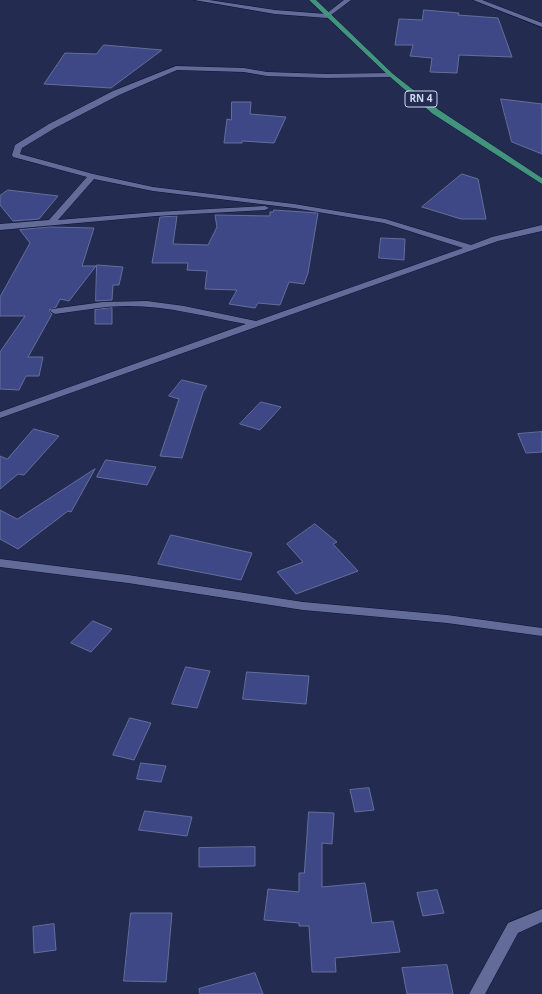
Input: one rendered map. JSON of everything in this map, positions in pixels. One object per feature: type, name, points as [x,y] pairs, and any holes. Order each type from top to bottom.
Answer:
[{"type":"main road","name":"RN 4","points":[[312,0],[327,16],[391,75],[436,112],[542,182]]},
{"type":"street","points":[[197,0],[275,12],[327,16],[348,0]]},
{"type":"street","points":[[476,0],[542,25]]},
{"type":"street","points":[[391,75],[311,76],[267,74],[244,70],[176,68],[116,93],[52,126],[18,147],[16,154],[24,158],[92,176],[166,190],[294,206],[385,221],[470,247]]},
{"type":"street","points":[[51,223],[92,176]]},
{"type":"street","points":[[0,227],[156,214],[294,206]]},
{"type":"street","points":[[0,415],[495,238],[542,228]]},
{"type":"street","points":[[55,312],[110,304],[153,306],[186,309],[258,324]]},
{"type":"street","points":[[0,563],[128,579],[303,606],[447,619],[542,632]]},
{"type":"street","points":[[476,994],[513,928],[542,915]]},
{"type":"building","points":[[424,10],[459,13],[458,15],[498,18],[512,57],[459,55],[457,73],[430,72],[432,58],[410,56],[413,45],[395,45],[399,19],[422,20]]},
{"type":"building","points":[[104,45],[162,50],[111,88],[44,84],[65,53],[96,54]]},
{"type":"building","points":[[501,99],[542,104],[542,154],[512,142]]},
{"type":"building","points":[[232,102],[251,102],[250,114],[286,117],[274,143],[242,141],[242,143],[224,143],[227,119],[231,120]]},
{"type":"building","points":[[462,174],[478,179],[486,219],[461,219],[422,207]]},
{"type":"building","points":[[8,190],[58,196],[39,219],[13,221],[0,205],[0,196]]},
{"type":"building","points":[[274,210],[318,213],[308,273],[304,284],[289,282],[280,305],[258,303],[255,308],[229,304],[237,290],[205,289],[207,271],[187,270],[188,263],[152,263],[160,217],[177,216],[173,244],[208,245],[217,227],[215,215],[270,216],[270,212],[273,212]]},
{"type":"building","points":[[51,227],[94,228],[82,266],[96,266],[69,301],[60,299],[56,307],[49,310],[52,314],[28,357],[43,357],[39,376],[26,376],[19,390],[0,389],[0,352],[25,316],[0,316],[0,297],[30,243],[20,230]]},
{"type":"building","points":[[381,238],[405,239],[404,260],[379,258]]},
{"type":"building","points":[[97,265],[123,267],[119,285],[113,285],[112,300],[96,301]]},
{"type":"building","points":[[112,308],[112,324],[95,324],[95,310]]},
{"type":"building","points":[[182,380],[207,386],[203,392],[182,458],[160,456],[179,399],[169,396]]},
{"type":"building","points":[[261,402],[281,407],[260,430],[240,424]]},
{"type":"building","points":[[34,429],[59,436],[24,475],[18,474],[0,489],[0,456],[7,459]]},
{"type":"building","points":[[542,432],[542,452],[526,453],[518,434]]},
{"type":"building","points":[[106,460],[156,467],[147,485],[97,477]]},
{"type":"building","points":[[95,469],[71,512],[68,511],[18,549],[0,539],[0,510],[17,519]]},
{"type":"building","points":[[315,524],[337,542],[333,544],[358,571],[296,594],[277,572],[303,562],[287,544]]},
{"type":"building","points":[[171,535],[252,553],[241,580],[158,564]]},
{"type":"building","points":[[93,621],[112,629],[91,652],[71,643]]},
{"type":"building","points":[[186,667],[210,671],[197,708],[172,704]]},
{"type":"building","points":[[247,672],[309,676],[306,704],[243,699]]},
{"type":"building","points":[[130,718],[151,723],[134,760],[113,755]]},
{"type":"building","points":[[141,763],[166,766],[161,782],[137,779]]},
{"type":"building","points":[[369,788],[374,810],[355,812],[350,790]]},
{"type":"building","points":[[145,811],[192,817],[187,836],[139,830]]},
{"type":"building","points":[[309,812],[334,813],[332,844],[322,843],[322,887],[365,883],[372,923],[393,921],[400,952],[335,958],[336,972],[312,972],[309,926],[299,926],[299,923],[264,920],[268,889],[299,892],[299,873],[304,873]]},
{"type":"building","points":[[255,847],[255,866],[199,867],[199,848]]},
{"type":"building","points":[[437,890],[444,913],[423,916],[417,893]]},
{"type":"building","points":[[131,913],[172,913],[166,982],[124,981]]},
{"type":"building","points":[[54,924],[56,950],[34,953],[33,927]]},
{"type":"building","points":[[447,965],[453,994],[407,994],[402,968]]},
{"type":"building","points":[[255,973],[263,994],[200,994],[199,989]]}]
